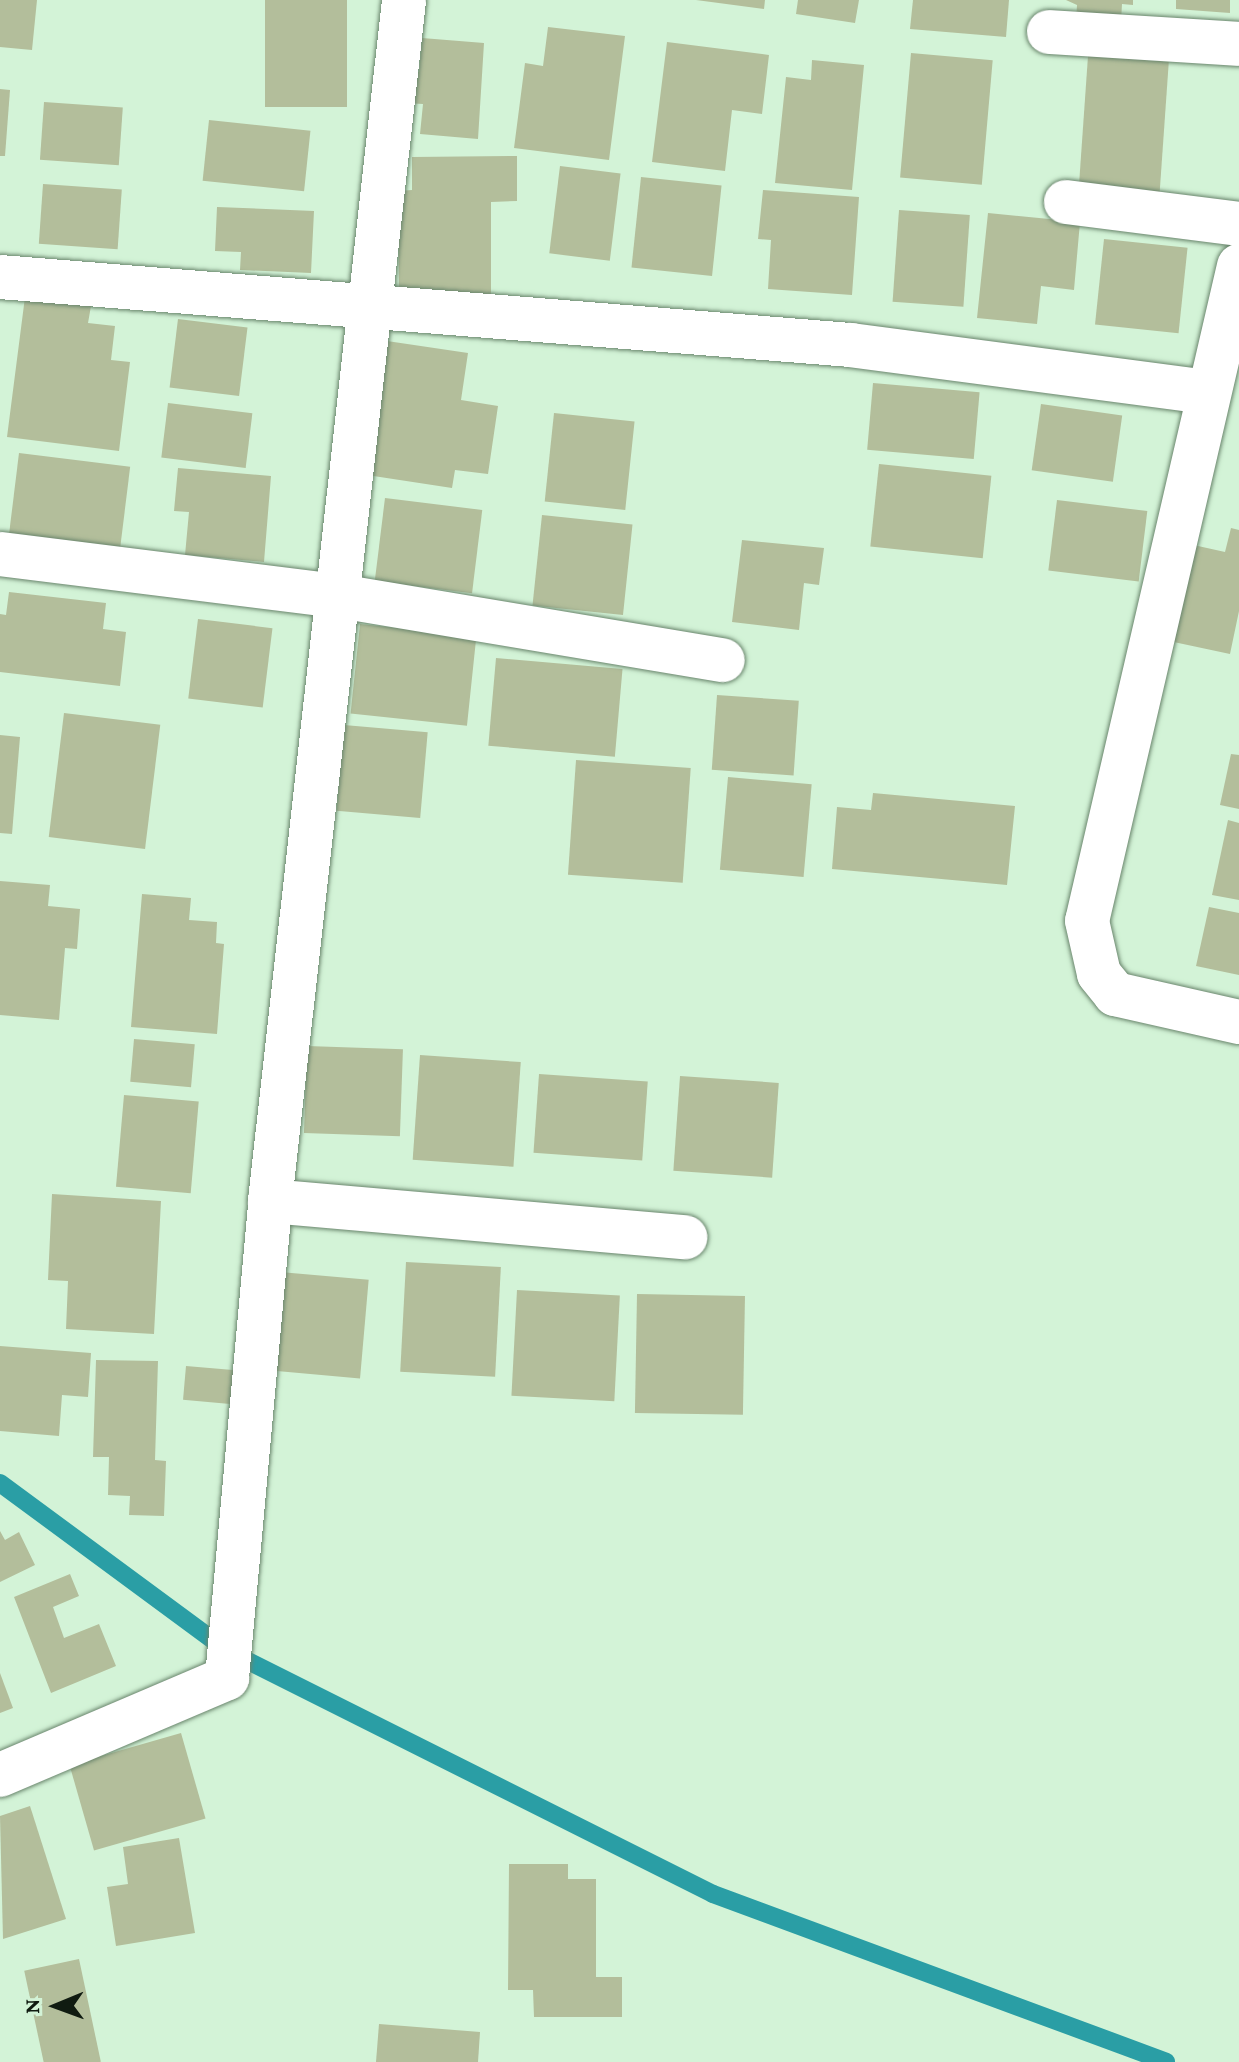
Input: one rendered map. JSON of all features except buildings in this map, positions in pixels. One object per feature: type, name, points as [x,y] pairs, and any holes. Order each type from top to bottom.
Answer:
[{"type":"street","points":[[0,1775],[227,1678],[270,1201],[375,308],[404,0]]},
{"type":"street","points":[[1049,32],[1239,44]]},
{"type":"street","points":[[1066,202],[1239,224]]},
{"type":"street","points":[[1239,266],[1207,392],[1087,921],[1099,974],[1115,994],[1239,1022]]},
{"type":"street","points":[[0,277],[850,345],[1207,392]]},
{"type":"street","points":[[0,554],[339,596],[723,660]]},
{"type":"street","points":[[270,1201],[685,1237]]},
{"type":"waterway","points":[[0,1483],[228,1651],[713,1894],[1166,2062]]}]
